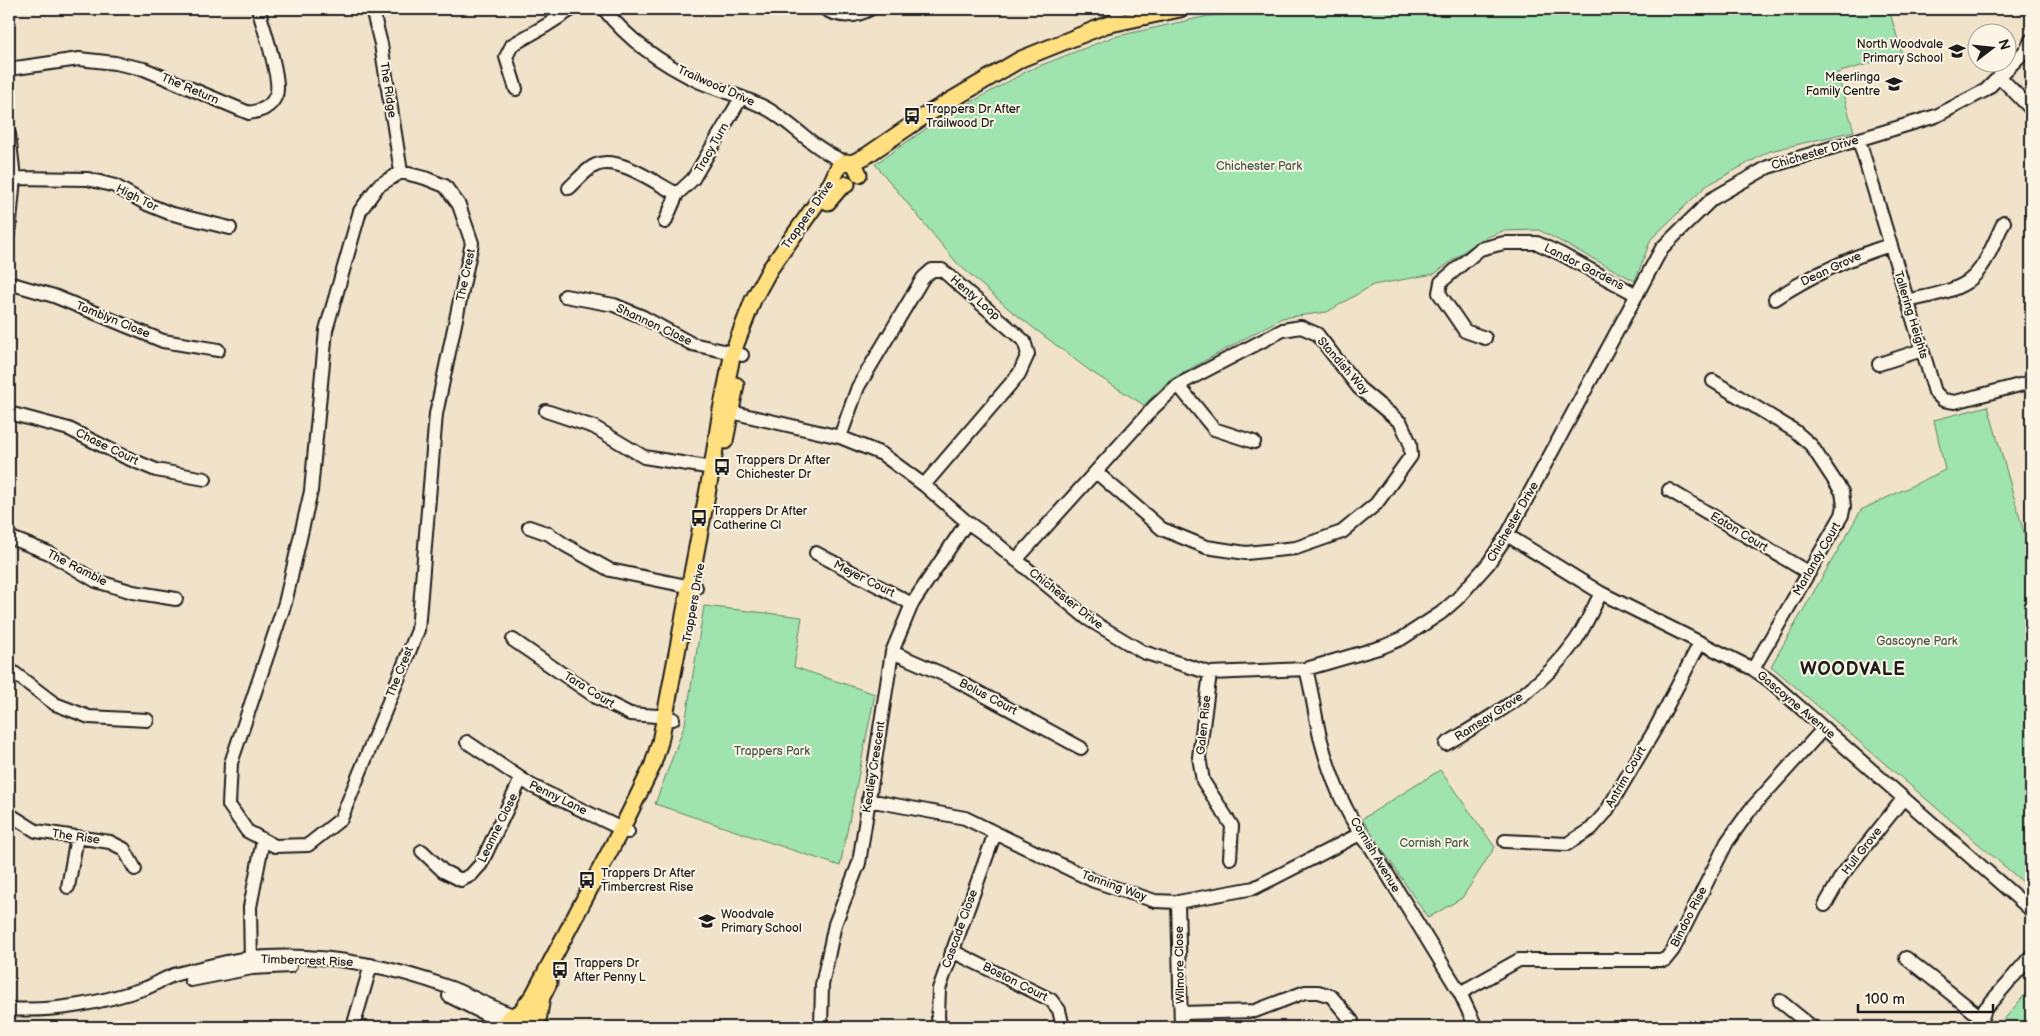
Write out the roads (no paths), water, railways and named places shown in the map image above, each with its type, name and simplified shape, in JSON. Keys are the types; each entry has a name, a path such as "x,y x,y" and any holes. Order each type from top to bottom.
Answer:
{"main road":[{"name":"Trappers Drive","path":"503,1027 507,1019 516,1014 534,994 659,769 738,353 776,273 804,231 839,189 844,169 926,115 1021,59 1106,25 1118,16 1180,9"},
{"name":"Trappers Drive","path":"537,1027 542,997 625,830"},
{"path":"516,1014 531,1017 537,1027"}],"street":[{"name":"The Return","path":"9,69 79,59 115,64 144,69 249,113 265,110 276,95 277,81 258,9"},
{"name":"The Ridge","path":"372,9 381,44 400,172"},
{"path":"516,89 506,56 512,45 572,9"},
{"name":"Trailwood Drive","path":"604,9 614,22 635,41 661,60 700,82 770,110 844,169"},
{"path":"825,9 834,14 859,15 870,9"},
{"name":"Chichester Drive","path":"726,411 840,437 882,454 924,485 1088,619 1143,652 1210,673 1306,669 1382,647 1418,629 1441,613 1471,585 1488,564 1507,535 1662,248 1712,199 1768,167 1936,116 1986,90 2027,49 2031,40"},
{"path":"1999,76 2031,110"},
{"name":"Tracy Turn","path":"666,222 677,194 693,180 741,98"},
{"path":"9,134 14,178 9,232"},
{"name":"Tallering Heights","path":"1858,140 1935,392 1943,400 1955,402 2031,382"},
{"path":"569,188 594,165 604,163 622,164 677,194"},
{"name":"The Crest","path":"400,172 425,178 445,186 459,205 472,243 436,414 418,630 341,819 308,845 274,846 247,831 228,806 231,763 284,603 309,500 326,330 360,211 378,186 400,172"},
{"name":"High Tor","path":"14,178 88,179 116,186 147,204 169,213 230,228"},
{"path":"1907,301 1955,288 1968,281 1985,262 2004,222"},
{"name":"Landor Gardens","path":"1485,338 1465,331 1439,293 1441,282 1480,249 1504,243 1537,244 1562,254 1638,295"},
{"name":"Dean Grove","path":"1775,299 1794,286 1841,262 1890,245"},
{"name":"Henty Loop","path":"840,437 858,387 923,278 932,270 942,270 1024,341 1028,354 1019,374 924,485"},
{"name":"Tamblyn Close","path":"9,283 54,296 163,341 218,350"},
{"name":"Shannon Close","path":"565,296 614,306 643,317 692,344 738,353"},
{"name":"Standish Way","path":"1016,560 1154,408 1178,385 1283,330 1301,327 1316,334 1359,388 1401,423 1410,443 1411,456 1376,504 1342,532 1296,548 1246,553 1206,547 1162,529 1096,472"},
{"path":"1879,364 1922,350"},
{"name":"Marlandy Court","path":"1713,381 1805,439 1824,462 1842,492 1844,506 1842,515 1753,669"},
{"path":"1178,385 1214,429 1254,442"},
{"path":"546,411 594,427 644,457 716,469"},
{"name":"Chase Court","path":"9,413 69,429 156,470 205,479"},
{"name":"Eaton Court","path":"1669,490 1809,573"},
{"name":"Keatley Crescent","path":"822,1027 822,985 835,924 859,863 892,652 912,604 967,522"},
{"path":"529,527 549,534 610,570 693,587"},
{"name":"Gascoyne Avenue","path":"1507,535 1602,593 1753,669 1790,697 1903,799 2030,908"},
{"name":"The Ramble","path":"9,537 48,554 96,581 133,592 176,598"},
{"name":"Meyer Court","path":"816,554 912,604"},
{"name":"Ramsay Grove","path":"1446,744 1524,695 1555,666 1576,639 1602,593"},
{"name":"Tara Court","path":"513,640 596,697 630,714 669,718"},
{"name":"Antrim Court","path":"1505,841 1568,844 1591,829 1606,812 1649,739 1700,643"},
{"name":"Bolus Court","path":"892,652 954,679 1081,748"},
{"path":"9,669 55,704 89,718 147,720"},
{"name":"Cornish Avenue","path":"1306,669 1321,738 1339,791 1360,834 1372,850 1460,994 1476,1027"},
{"name":"Galen Rise","path":"1210,673 1199,756 1203,781 1232,826 1230,858"},
{"name":"Bindoo Rise","path":"1460,994 1519,960 1665,960 1673,950 1727,842 1750,810 1824,728"},
{"name":"Penny Lane","path":"467,742 532,786 625,830"},
{"name":"Leanne Close","path":"422,851 443,871 461,880 471,875 481,864 522,779"},
{"name":"Hull Grove","path":"1825,905 1842,875 1903,799"},
{"name":"Tanning Way","path":"868,800 965,818 1094,881 1155,901 1178,902 1254,888 1360,834"},
{"name":"The Rise","path":"9,814 36,831 110,842 124,849 135,869"},
{"name":"Cascade Close","path":"939,1027 939,989 995,833"},
{"path":"68,887 77,837"},
{"path":"251,963 250,907 263,840"},
{"name":"Wilmore Close","path":"1178,902 1181,1027"},
{"name":"Boston Court","path":"952,951 1051,1000 1058,1010 1063,1027"},
{"path":"1978,1023 1985,1009 2031,956"},
{"path":"1906,958 1978,1023"},
{"name":"Timbercrest Rise","path":"9,1009 73,1008 146,987 176,975 251,963 332,959 370,968 411,974 516,1014"},
{"name":"Timbercrest Rise","path":"9,1018 36,1019 75,1016 149,995 178,983 251,963"},
{"path":"354,1027 370,968"},
{"name":"Timbercrest Rise","path":"370,968 450,996 497,1020 503,1027"},
{"path":"1978,1023 1990,1015 2031,969"},
{"path":"1181,1013 1255,1011 1305,992 1318,992 1331,996 1352,1021"},
{"path":"1780,1001 1812,1027"}],"place":[{"name":"North Woodvale Primary School","path":"1957,51"},
{"name":"Meerlinga Family Centre","path":"1894,84"},
{"name":"Trappers Dr After Trailwood Dr","path":"912,116"},
{"name":"Trappers Dr After Chichester Dr","path":"722,467"},
{"name":"Trappers Dr After Catherine Cl","path":"699,518"},
{"name":"Trappers Dr After Timbercrest Rise","path":"587,880"},
{"name":"Woodvale Primary School","path":"707,921"},
{"name":"Trappers Dr After Penny L","path":"560,970"}],"district":[{"name":"WOODVALE","path":"1853,669"}],"park label":[{"name":"Chichester Park","path":"1259,166"},
{"name":"Gascoyne Park","path":"1917,641"},
{"name":"Trappers Park","path":"772,751"},
{"name":"Cornish Park","path":"1434,843"}]}
